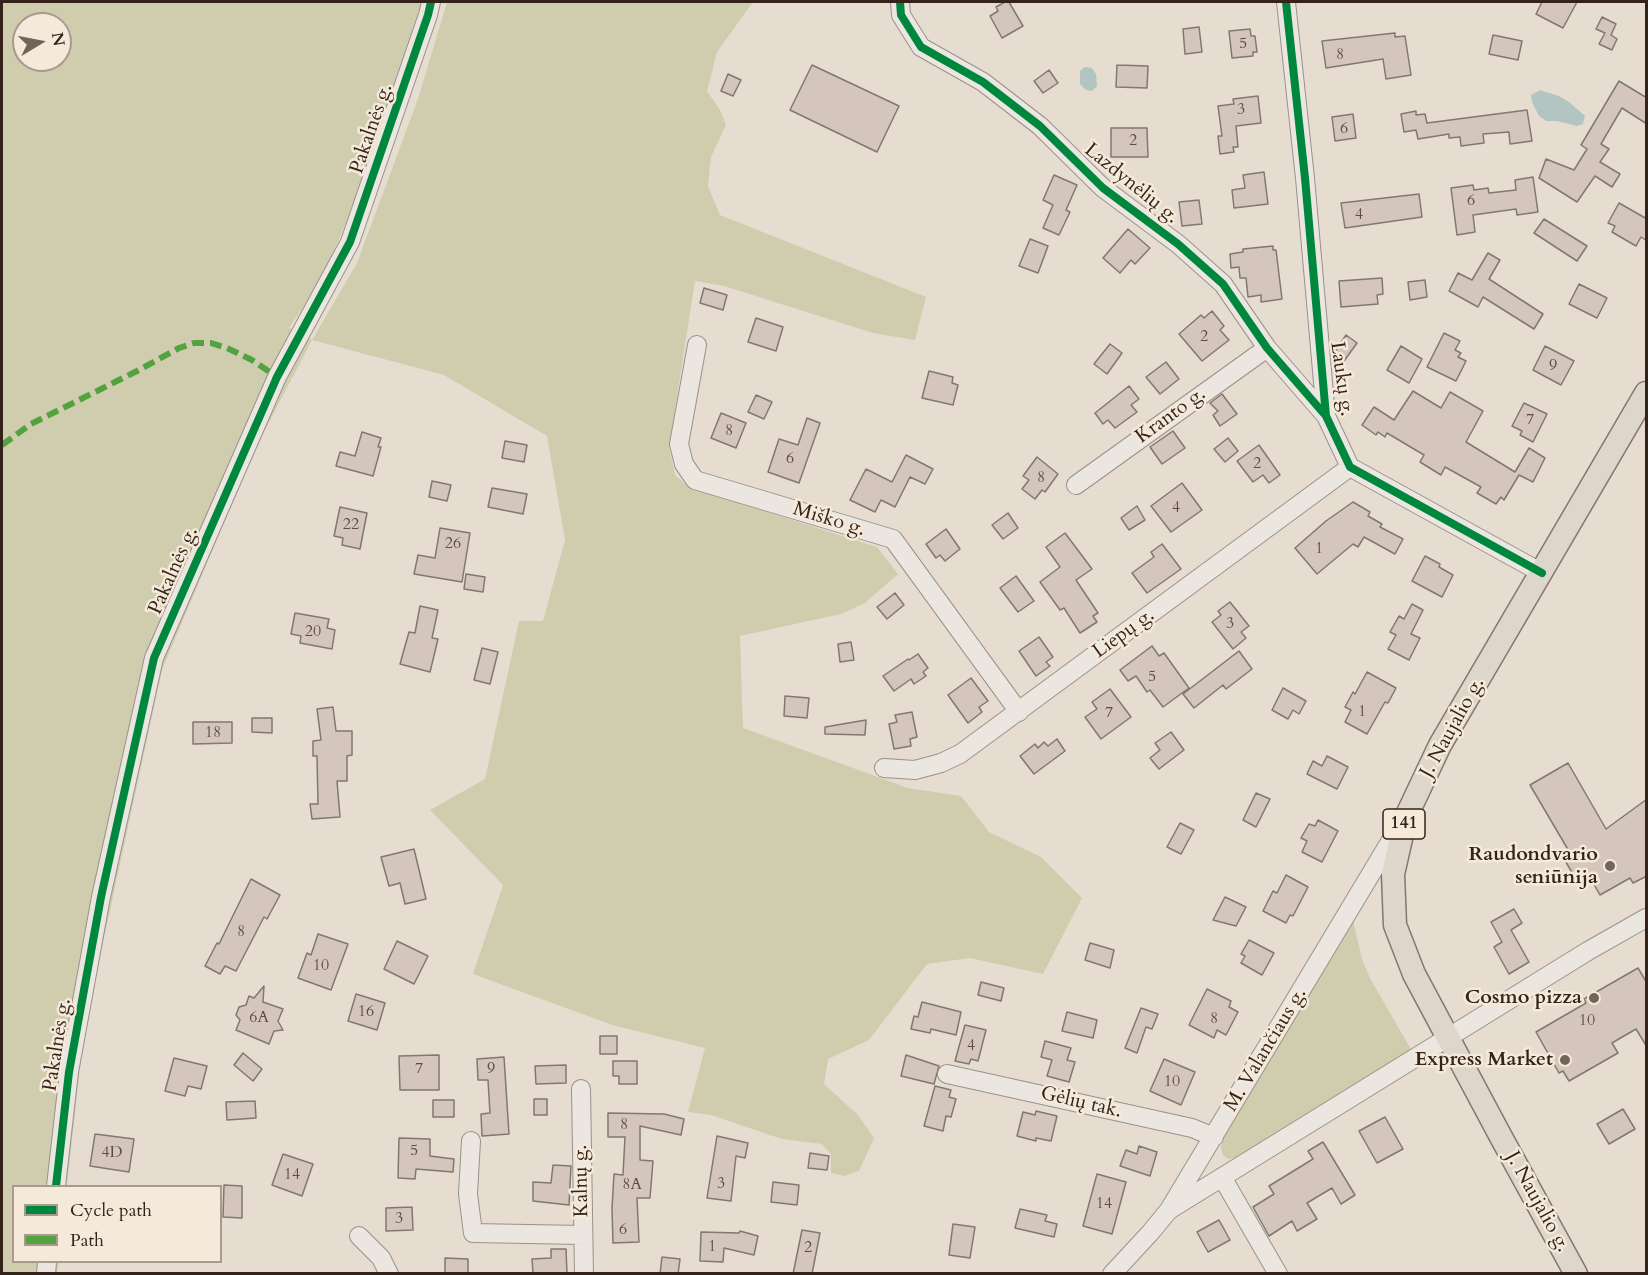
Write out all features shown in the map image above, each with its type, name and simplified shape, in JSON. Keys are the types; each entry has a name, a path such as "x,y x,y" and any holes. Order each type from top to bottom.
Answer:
{"main road":[{"name":"J. Naujalio g.","path":"1576,1274 1414,974 1395,925 1393,874 1406,817 1440,745 1647,393"}],"street":[{"name":"Pakalnės g.","path":"56,1185 70,1062 101,897 154,658 277,377 350,242 431,2"},
{"name":"Lazdynėlių g.","path":"900,2 901,15 921,47 983,82 1040,126 1103,188 1178,244 1223,284 1267,348 1326,416"},
{"name":"Laukų g.","path":"1286,2 1305,178 1326,416 1350,466"},
{"name":"Miško g.","path":"698,345 679,444 684,464 695,480 893,539 1019,712"},
{"name":"Kranto g.","path":"1076,484 1267,348"},
{"name":"Liepų g.","path":"884,768 915,770 941,763 960,754 1350,466"},
{"path":"1350,466 1542,573"},
{"name":"M. Valančiaus g.","path":"1112,1274 1169,1210 1406,817"},
{"path":"1169,1210 1588,951 1647,918"},
{"name":"Gėlių tak.","path":"947,1074 1192,1128 1214,1137"},
{"name":"Kalnų g.","path":"581,1089 584,1274"},
{"path":"471,1141 468,1194 473,1233 583,1235"},
{"path":"1222,1177 1278,1274"},
{"path":"359,1236 381,1258 390,1274"}],"shaded area":[{"path":"2,2 423,2 358,196 319,284 289,328 312,340 255,449 162,670 84,1031 67,1185 12,1185 12,1263 59,1263 57,1273 2,1274"},
{"path":"447,2 753,2 717,52 707,91 720,110 726,125 711,157 708,186 720,215 926,297 915,340 873,333 724,286 695,281 669,447 675,475 689,487 877,547 898,574 865,603 841,614 740,636 743,728 908,788 961,796 989,832 1041,857 1082,898 1043,974 970,958 927,964 869,1040 828,1059 824,1084 858,1115 874,1138 859,1171 844,1176 831,1173 831,1154 822,1144 782,1139 711,1115 688,1112 705,1048 612,1025 473,974 503,885 430,810 485,779 519,621 543,621 565,540 547,436 444,375 312,340 357,263 418,99"},
{"path":"1085,67 1092,68 1096,74 1097,86 1092,91 1086,90 1080,84 1080,71"},
{"path":"1540,90 1569,102 1585,116 1583,124 1577,126 1546,121 1539,116 1531,95"},
{"path":"1353,921 1362,959 1370,978 1412,1051 1236,1158 1228,1159 1223,1155 1221,1147 1225,1131"}],"building":[{"path":"1009,2 1023,26 1002,38 990,16 998,11 996,7"},
{"path":"1542,2 1577,2 1563,28 1536,14"},
{"path":"1602,17 1616,24 1611,35 1617,39 1612,50 1599,44 1605,33 1596,29"},
{"path":"1199,27 1202,52 1185,54 1183,29"},
{"path":"1250,29 1251,36 1255,36 1257,52 1253,52 1253,56 1232,58 1229,31"},
{"path":"1395,33 1395,37 1405,36 1411,75 1386,79 1383,59 1326,68 1322,41"},
{"path":"1493,35 1522,41 1518,60 1489,54"},
{"path":"812,65 899,106 877,152 790,110"},
{"path":"1117,65 1148,66 1147,88 1116,87"},
{"path":"1049,70 1058,83 1043,93 1034,81"},
{"path":"728,74 741,80 733,96 721,91"},
{"path":"1619,81 1647,98 1647,124 1622,108 1601,144 1609,149 1600,162 1620,174 1612,187 1595,176 1577,202 1539,178 1546,159 1574,170 1587,149 1581,145"},
{"path":"1258,96 1261,123 1236,126 1238,147 1233,147 1234,152 1220,154 1218,136 1222,136 1218,106 1234,104 1233,99"},
{"path":"1527,110 1532,141 1510,144 1509,132 1483,134 1484,143 1461,146 1460,137 1449,138 1449,134 1418,139 1416,130 1404,132 1401,114 1416,111 1416,115 1425,114 1427,123"},
{"path":"1353,114 1356,138 1335,141 1332,117"},
{"path":"1111,128 1147,128 1148,157 1111,157"},
{"path":"1264,172 1268,204 1234,208 1232,190 1245,188 1243,175"},
{"path":"1054,175 1077,185 1066,210 1070,212 1059,235 1043,228 1053,205 1043,200"},
{"path":"1533,177 1538,212 1517,215 1516,209 1473,215 1475,232 1457,235 1451,188 1473,185 1474,190 1488,188 1489,193 1516,190 1515,180"},
{"path":"1419,194 1422,217 1345,228 1341,203"},
{"path":"1199,200 1202,224 1182,226 1179,202"},
{"path":"1619,203 1647,219 1647,241 1641,237 1636,246 1612,232 1615,226 1608,223"},
{"path":"1544,219 1587,246 1577,261 1534,233"},
{"path":"1128,229 1150,248 1135,264 1131,260 1120,273 1103,258"},
{"path":"1030,239 1048,246 1038,273 1019,266"},
{"path":"1273,246 1273,250 1276,250 1282,299 1261,302 1261,295 1248,297 1246,278 1240,278 1239,267 1231,268 1230,254 1243,252 1243,249"},
{"path":"1488,253 1500,260 1489,279 1543,314 1534,329 1483,297 1478,307 1449,291 1458,273 1472,280"},
{"path":"1382,278 1383,294 1377,295 1378,304 1341,307 1339,281"},
{"path":"1425,280 1427,297 1410,300 1408,282"},
{"path":"1579,284 1607,298 1597,318 1569,304"},
{"path":"704,288 727,295 723,310 700,303"},
{"path":"1212,311 1224,326 1220,330 1229,340 1202,361 1179,334 1201,315 1204,318"},
{"path":"756,318 783,327 776,351 748,342"},
{"path":"1444,333 1460,341 1455,350 1461,353 1458,357 1466,361 1456,381 1427,367"},
{"path":"1346,335 1357,343 1334,375 1332,356"},
{"path":"1110,344 1122,353 1107,374 1094,364"},
{"path":"1401,346 1422,359 1409,383 1387,370"},
{"path":"1545,346 1574,361 1561,385 1533,370"},
{"path":"1166,362 1179,379 1160,394 1146,377"},
{"path":"929,371 953,377 952,383 958,385 953,405 922,398"},
{"path":"1129,386 1139,399 1131,405 1137,412 1115,428 1108,420 1103,424 1095,413"},
{"path":"1413,391 1441,408 1450,392 1483,411 1466,442 1515,472 1529,448 1545,458 1533,482 1519,475 1504,500 1501,497 1496,504 1477,493 1481,487 1445,467 1441,475 1420,462 1424,455 1387,433 1385,437 1378,432 1376,435 1362,425 1374,407 1394,420"},
{"path":"1222,394 1237,414 1220,426 1213,415 1218,411 1210,403"},
{"path":"756,395 772,402 764,419 748,412"},
{"path":"1524,403 1547,414 1533,442 1520,435 1522,431 1512,426"},
{"path":"721,413 746,423 736,448 711,438"},
{"path":"807,418 820,423 799,483 768,472 779,439 798,445"},
{"path":"1173,431 1185,448 1162,464 1150,447"},
{"path":"362,432 381,438 378,447 381,447 373,476 336,466 340,452 355,456"},
{"path":"1228,438 1238,451 1225,462 1214,449"},
{"path":"505,441 527,445 524,462 502,458"},
{"path":"1259,445 1280,475 1269,483 1263,475 1253,482 1237,461"},
{"path":"906,455 933,469 925,484 910,477 895,507 881,500 875,512 850,500 866,469 892,482"},
{"path":"1037,457 1058,474 1045,492 1042,490 1035,499 1022,489 1029,480 1023,476"},
{"path":"432,481 451,485 447,501 429,497"},
{"path":"1182,483 1202,510 1171,532 1151,506"},
{"path":"492,488 527,494 523,514 488,507"},
{"path":"1353,502 1370,512 1368,516 1382,524 1380,527 1403,539 1395,554 1364,537 1358,547 1353,544 1317,574 1295,548 1326,521"},
{"path":"1137,506 1145,520 1129,530 1121,518"},
{"path":"340,507 367,513 360,549 342,545 343,538 334,536"},
{"path":"1008,513 1018,528 1003,539 992,525"},
{"path":"440,528 470,533 462,582 414,574 418,555 435,558"},
{"path":"946,529 960,549 945,561 940,555 936,558 926,544"},
{"path":"1065,533 1092,569 1076,580 1098,613 1093,616 1097,622 1080,633 1064,608 1060,610 1040,582 1060,567 1046,547"},
{"path":"1162,544 1181,569 1147,593 1132,573 1154,557 1151,552"},
{"path":"1425,556 1440,564 1439,567 1453,575 1442,597 1412,581"},
{"path":"466,574 485,577 483,592 464,589"},
{"path":"1016,576 1034,601 1018,612 1000,588"},
{"path":"895,593 904,605 887,619 877,607"},
{"path":"1230,602 1249,626 1241,632 1246,638 1233,649 1212,622 1221,615 1218,611"},
{"path":"1412,604 1423,610 1411,634 1420,638 1409,660 1388,649 1396,635 1390,632 1399,616 1404,619"},
{"path":"420,606 438,610 432,638 438,639 430,672 400,664 409,632 415,633"},
{"path":"295,613 329,619 327,628 335,630 332,649 300,643 301,636 291,634"},
{"path":"1039,637 1053,657 1046,662 1050,666 1036,676 1019,651"},
{"path":"851,642 854,660 840,662 838,644"},
{"path":"1152,646 1159,656 1164,653 1189,688 1163,707 1150,690 1147,692 1136,676 1128,681 1120,670"},
{"path":"482,648 498,652 490,684 474,680"},
{"path":"1239,651 1252,669 1226,689 1223,685 1194,708 1183,694"},
{"path":"918,654 928,668 923,672 926,676 914,684 911,679 894,691 883,676"},
{"path":"1367,672 1396,688 1388,703 1385,702 1367,734 1345,722 1351,710 1345,707"},
{"path":"971,678 988,701 979,707 982,712 968,723 948,695"},
{"path":"1283,688 1306,701 1299,714 1293,710 1288,719 1272,710"},
{"path":"1110,689 1131,717 1101,739 1085,717 1097,709 1092,702"},
{"path":"785,696 809,698 807,718 784,716"},
{"path":"333,707 336,731 352,731 352,755 347,756 347,781 337,781 340,817 312,819 310,804 318,804 317,756 313,756 313,741 321,740 317,709"},
{"path":"912,712 917,737 910,739 911,746 894,749 889,724 897,722 895,715"},
{"path":"252,718 272,718 272,733 252,732"},
{"path":"866,720 865,735 825,734 825,727"},
{"path":"193,722 232,722 232,743 193,744"},
{"path":"1171,732 1184,750 1159,769 1150,758 1160,750 1155,743"},
{"path":"1057,739 1065,751 1034,774 1020,756 1035,744 1038,748 1044,742 1048,746"},
{"path":"1327,756 1348,767 1337,789 1307,774 1313,761 1322,766"},
{"path":"1568,763 1606,829 1647,799 1647,876 1633,883 1630,878 1600,895 1592,881 1581,888 1563,857 1570,853 1530,785"},
{"path":"1256,793 1270,799 1256,827 1243,820"},
{"path":"1318,820 1338,831 1322,862 1302,852 1307,841 1301,838 1309,824 1315,826"},
{"path":"1180,823 1194,830 1181,854 1167,847"},
{"path":"414,849 426,899 405,904 400,883 389,886 381,857"},
{"path":"1286,875 1308,887 1293,916 1290,915 1286,923 1263,911 1273,891 1277,893"},
{"path":"251,879 280,895 267,919 264,917 236,971 225,966 220,974 205,966 217,943 219,944"},
{"path":"1225,897 1246,907 1236,926 1213,920"},
{"path":"1514,909 1522,923 1511,930 1529,962 1509,974 1494,947 1502,942 1491,922"},
{"path":"318,934 348,944 331,990 298,978 307,953 311,955"},
{"path":"1249,940 1274,953 1262,975 1241,963 1245,956 1241,954"},
{"path":"397,941 428,956 414,984 384,969"},
{"path":"1090,943 1114,950 1110,968 1085,960"},
{"path":"1638,968 1647,983 1647,1047 1636,1029 1612,1043 1618,1053 1569,1081 1563,1071 1559,1073 1536,1032 1586,1003 1584,999"},
{"path":"981,982 1004,988 1001,1001 978,995"},
{"path":"264,986 263,1002 283,1009 278,1021 283,1030 274,1031 269,1044 236,1030 240,1020 236,1015 239,1007 246,1005 249,996 254,998"},
{"path":"1207,989 1231,1001 1229,1007 1238,1012 1226,1035 1217,1030 1214,1038 1189,1025"},
{"path":"356,994 385,1003 377,1030 348,1021"},
{"path":"922,1002 961,1012 956,1035 931,1029 930,1033 911,1029 914,1016 918,1017"},
{"path":"1141,1008 1158,1014 1152,1029 1146,1027 1137,1053 1125,1048"},
{"path":"1067,1012 1097,1020 1093,1038 1062,1031"},
{"path":"965,1025 986,1030 978,1061 971,1059 969,1064 955,1061"},
{"path":"600,1036 617,1036 617,1054 600,1054"},
{"path":"1045,1041 1071,1048 1067,1060 1075,1062 1069,1082 1047,1076 1052,1060 1041,1057"},
{"path":"243,1053 262,1069 253,1081 234,1065"},
{"path":"439,1055 439,1090 400,1090 399,1056"},
{"path":"906,1055 939,1066 934,1084 901,1076"},
{"path":"504,1057 509,1134 482,1136 481,1114 490,1113 488,1080 478,1080 477,1059"},
{"path":"174,1058 207,1066 201,1089 188,1086 185,1096 165,1091"},
{"path":"1164,1059 1195,1072 1181,1105 1150,1091"},
{"path":"613,1061 637,1061 637,1084 619,1084 619,1076 613,1076"},
{"path":"566,1065 566,1083 536,1084 535,1066"},
{"path":"935,1086 951,1090 949,1097 956,1099 951,1117 946,1116 943,1131 924,1126"},
{"path":"534,1099 547,1099 547,1115 534,1115"},
{"path":"433,1100 454,1100 454,1117 433,1117"},
{"path":"255,1101 256,1118 227,1120 226,1102"},
{"path":"1623,1109 1635,1129 1609,1144 1597,1124"},
{"path":"1036,1111 1057,1116 1051,1141 1036,1138 1036,1141 1017,1136 1023,1112 1035,1115"},
{"path":"608,1113 664,1114 684,1119 681,1135 640,1126 640,1160 653,1161 650,1198 637,1198 639,1242 613,1243 614,1174 623,1175 625,1137 608,1137"},
{"path":"1385,1117 1403,1149 1377,1163 1359,1131"},
{"path":"95,1134 134,1139 129,1172 90,1166"},
{"path":"717,1136 748,1143 745,1158 736,1156 731,1201 707,1198"},
{"path":"399,1138 430,1139 430,1156 454,1159 453,1172 416,1169 415,1179 398,1178"},
{"path":"1323,1142 1355,1195 1341,1204 1332,1188 1307,1203 1317,1219 1297,1231 1292,1221 1269,1236 1253,1207 1274,1194 1269,1186 1313,1159 1308,1151"},
{"path":"1139,1146 1157,1152 1150,1176 1120,1166 1126,1150 1137,1154"},
{"path":"810,1153 829,1156 827,1170 808,1168"},
{"path":"283,1154 313,1164 302,1196 272,1185"},
{"path":"553,1165 571,1166 569,1205 533,1201 533,1182 551,1183"},
{"path":"1097,1174 1126,1182 1112,1234 1083,1226"},
{"path":"773,1182 799,1185 797,1205 771,1202"},
{"path":"224,1185 242,1186 242,1218 223,1217"},
{"path":"412,1207 413,1230 386,1231 386,1208"},
{"path":"1020,1209 1047,1215 1045,1221 1057,1224 1054,1237 1015,1228"},
{"path":"1219,1220 1230,1240 1208,1252 1197,1232"},
{"path":"953,1224 975,1227 970,1258 949,1255"},
{"path":"802,1230 820,1233 812,1274 793,1274"},
{"path":"740,1231 758,1236 754,1255 724,1248 723,1262 700,1261 701,1232 739,1233"},
{"path":"551,1249 566,1249 567,1274 533,1274 532,1259 551,1258"},
{"path":"662,1257 680,1259 678,1274 660,1274"},
{"path":"445,1258 468,1259 468,1274 445,1274"}],"marked path":[{"path":"2,445 31,424 179,348 194,343 211,343 227,348 252,360 277,377"}],"cycle path":[{"path":"56,1185 69,1072 101,897 154,658 277,377 350,242 431,2"},
{"path":"900,2 901,15 921,47 983,82 1040,126 1103,188 1178,244 1223,284 1267,348 1326,416"},
{"path":"1286,2 1305,178 1326,416 1350,467 1542,573"}],"place":[{"name":"Raudondvario seniūnija","path":"1610,866"},
{"name":"Cosmo pizza","path":"1594,998"},
{"name":"Express Market","path":"1565,1060"}]}
